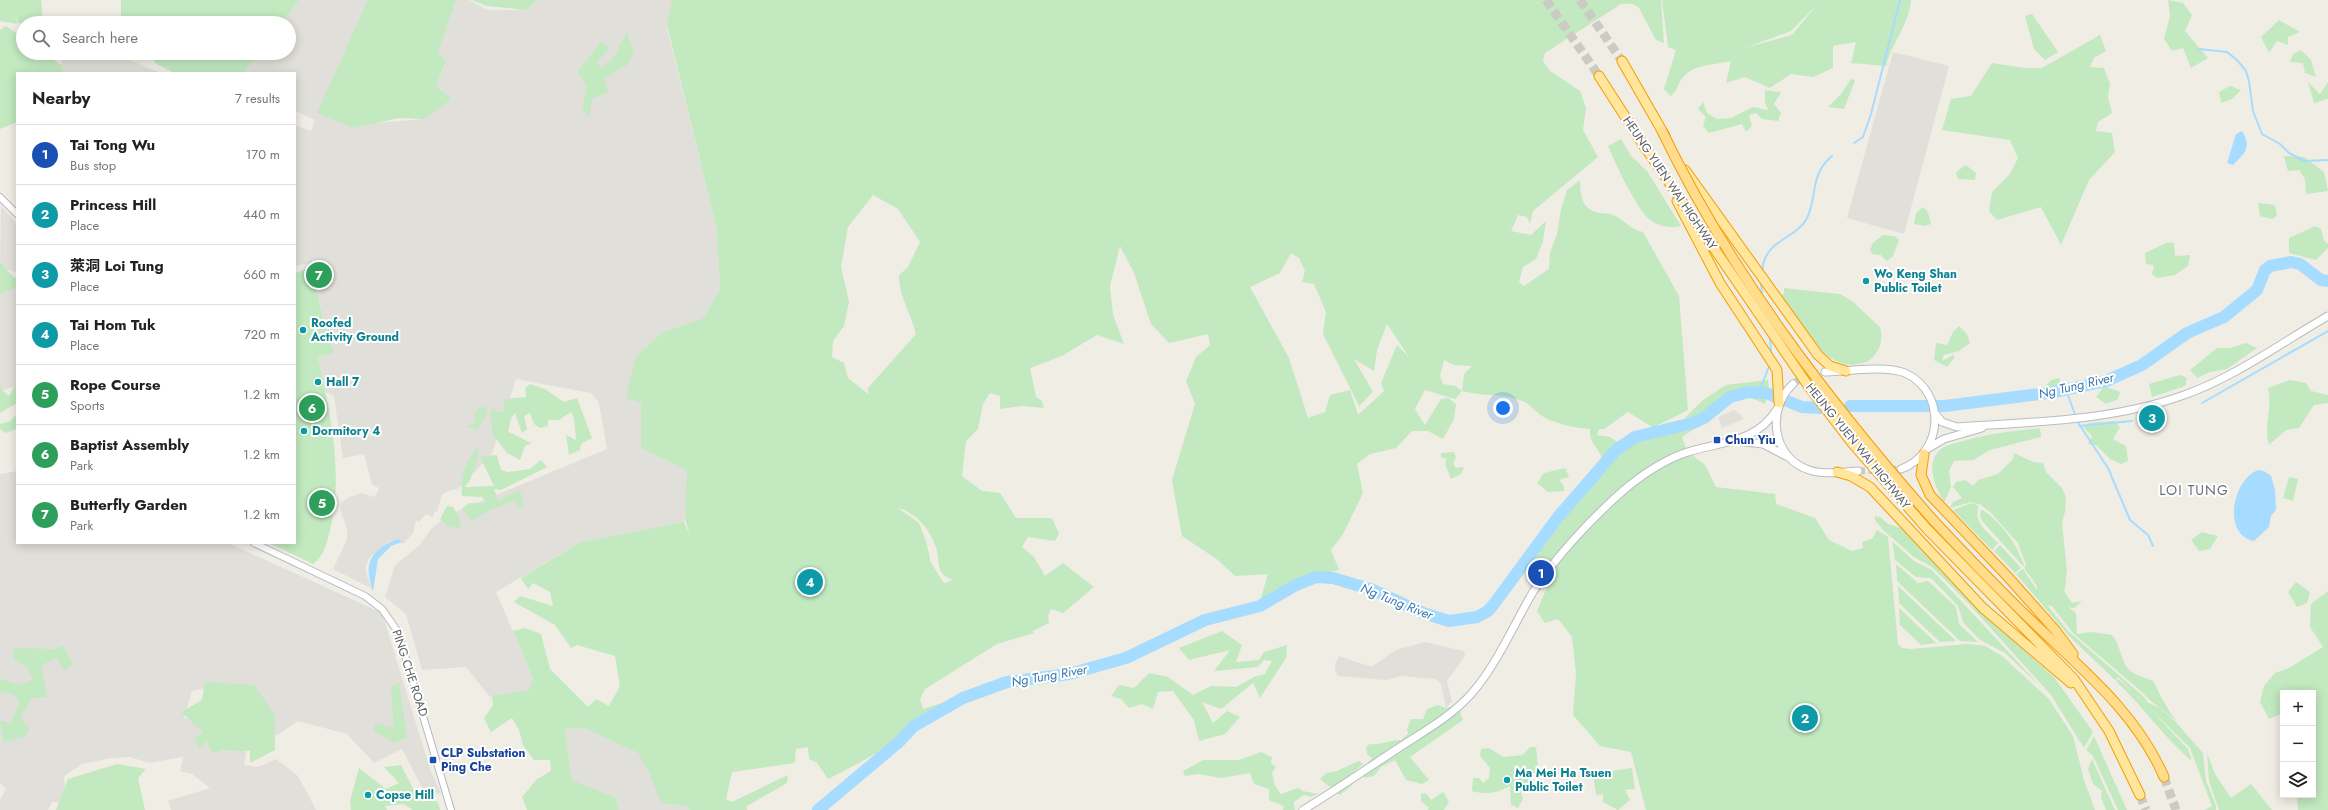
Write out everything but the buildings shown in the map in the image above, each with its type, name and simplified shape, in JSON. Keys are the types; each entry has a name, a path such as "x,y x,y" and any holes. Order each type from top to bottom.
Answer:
{"highway":[{"name":"HEUNG YUEN WAI HIGHWAY","path":"1622,61 1662,131 1683,175 1712,225 1788,340 1863,439 1934,521 2013,603 2086,671 2114,700 2138,729 2156,758 2164,777"},
{"name":"HEUNG YUEN WAI HIGHWAY","path":"1599,76 1642,143 1810,387 1852,443 1927,529 1994,600 2056,660 2090,700 2118,749 2140,795"},
{"path":"1662,131 1695,184 1746,252 1787,313 1822,359 1830,366 1846,371"},
{"path":"1642,143 1686,216 1720,284 1773,362 1783,389 1777,411"},
{"path":"1925,452 1921,475 1930,495 2056,631 2086,671"},
{"path":"1837,472 1851,476 1870,487 1983,608 2090,700"}],"main road":[{"path":"1934,412 1942,422 1957,427 2072,418 2140,409 2189,393 2226,375 2328,316"},
{"path":"1825,372 1896,370 1906,373 1918,381 1930,397 1934,412 1932,438 1925,452"},
{"path":"1783,389 1793,384"},
{"path":"1304,810 1420,734 1463,703 1487,672 1534,591 1549,570 1624,490 1647,473 1671,459 1696,450 1734,441 1758,431 1777,411"},
{"path":"1777,411 1779,441 1789,458"},
{"path":"1901,468 1910,464 1925,452 1950,436 2000,424"},
{"path":"1734,441 1763,444 1808,470 1837,472 1858,471"}],"street":[{"path":"0,197 16,213"},
{"name":"PING CHE ROAD","path":"256,544 365,596 378,605 389,617 402,644 450,810"}],"shaded area":[{"path":"299,0 368,0 353,128 374,123 424,119 452,99 436,86 446,63 438,53 456,0 469,0 487,10 527,10 538,0 672,0 667,28 717,230 720,290 703,318 663,332 636,356 641,403 642,448 692,472 684,522 581,542 496,592 533,678 529,690 490,697 466,667 422,670 406,614 385,597 395,565 420,545 431,529 448,515 607,449 599,403 591,393 516,379 492,454 458,489 448,491 442,495 437,512 435,511 433,517 426,514 419,522 416,520 413,533 403,544 398,539 388,543 369,558 365,568 371,588 333,569 347,540 347,529 340,509 341,503 347,498 361,493 375,497 379,488 372,485 364,454 343,458 334,396 326,392 318,357 334,353 326,337 320,303 315,288 328,284 329,264 312,267 311,263 296,266 296,125 311,131 315,120 296,111 296,72 245,72 254,60 296,60 296,16 287,16"},
{"path":"1893,52 1949,66 1904,234 1847,218"},
{"path":"62,60 130,60 159,72 63,72"},
{"path":"1,206 16,223 16,272 0,268"},
{"path":"16,287 16,386 0,391 0,289"},
{"path":"1734,410 1744,419 1722,428 1718,417"},
{"path":"16,471 16,544 230,544 382,613 431,772 441,793 426,795 402,749 374,763 347,734 298,721 276,736 257,691 218,685 192,691 184,718 209,725 246,752 244,765 258,767 276,759 298,776 316,810 171,810 168,801 210,788 192,774 180,771 183,757 149,763 130,757 111,758 82,764 64,776 65,792 60,802 52,802 48,810 0,810 0,800 6,789 0,783 0,474"},
{"path":"1425,642 1464,651 1465,656 1447,681 1452,701 1446,708 1441,684 1436,679 1401,676 1386,680 1338,676 1335,670 1335,664 1339,656 1371,667 1396,650"},
{"path":"584,728 638,753 657,786 661,803 686,806 690,810 619,810 615,797 572,780 565,729"}],"green space":[{"path":"0,0 41,0 42,16 16,15 16,24 0,21"},
{"path":"121,0 299,0 287,16 121,16"},
{"path":"368,0 456,0 438,53 446,62 436,86 452,99 424,119 399,118 353,128 317,113"},
{"path":"472,0 537,0 527,10 487,6"},
{"path":"672,0 1661,0 1664,43 1656,40 1637,6 1633,4 1621,4 1545,53 1543,61 1550,71 1580,91 1586,108 1583,130 1598,157 1533,211 1530,224 1527,217 1518,215 1511,231 1531,235 1546,221 1543,241 1536,259 1523,267 1519,282 1524,286 1549,269 1550,253 1557,234 1561,209 1567,190 1580,180 1583,201 1589,209 1600,213 1613,215 1634,229 1643,232 1679,296 1688,410 1654,427 1684,419 1703,400 1726,385 1768,380 1769,390 1765,404 1749,397 1725,402 1719,413 1682,437 1687,451 1705,465 1716,487 1775,494 1776,504 1815,518 1829,540 1852,551 1863,548 1862,542 1872,539 1877,530 1888,537 1898,644 1902,648 1911,649 1968,644 1985,646 2002,656 2049,699 2073,736 2084,780 2095,810 1646,810 1631,752 1600,746 1573,715 1576,674 1572,637 1558,619 1545,623 1537,611 1565,545 1547,566 1527,556 1600,474 1612,457 1603,463 1600,454 1591,439 1590,429 1572,427 1547,419 1527,403 1513,398 1462,391 1455,399 1425,390 1415,409 1425,425 1441,399 1448,398 1456,404 1454,419 1443,439 1428,431 1412,431 1396,448 1370,454 1357,464 1363,493 1343,534 1331,550 1339,570 1319,574 1282,595 1261,598 1268,574 1235,576 1218,560 1182,536 1172,480 1195,404 1186,381 1196,357 1210,345 1208,334 1169,343 1151,324 1134,273 1120,246 1110,286 1113,315 1124,344 1097,335 1062,356 1030,368 1036,397 1042,401 1044,408 1022,406 1000,409 1000,396 990,393 983,404 978,429 966,441 962,476 982,491 1000,493 1016,518 1052,518 1059,534 1055,541 1028,537 1022,547 1034,557 1045,576 1063,563 1094,587 1063,613 1051,609 1048,616 1049,623 1033,631 1034,633 997,644 925,689 920,699 923,709 942,703 947,712 828,779 817,763 809,759 808,747 796,749 795,763 732,772 726,799 732,802 788,775 787,783 747,806 747,810 690,810 686,806 661,803 650,775 638,753 584,728 565,729 572,780 615,797 619,810 527,810 522,797 537,779 551,771 550,760 534,760 523,745 519,730 512,718 491,732 484,718 493,705 492,696 529,690 533,678 513,631 525,628 541,634 550,669 588,707 596,699 609,706 620,686 615,656 577,645 571,648 555,625 514,602 520,596 553,606 550,592 533,583 528,589 521,578 581,542 684,522 690,536 685,519 687,470 641,448 641,403 626,398 636,356 663,332 703,318 720,290 717,230 667,25","holes":["873,195 898,209 920,242 908,267 899,275 903,298 916,334 868,388 868,394 848,378 844,363 832,357 833,341 844,326 849,302 841,267 848,227","1291,253 1299,258 1305,271 1302,282 1314,284 1326,312 1323,334 1359,406 1373,392 1354,359 1374,371 1377,350 1387,324 1409,357 1397,345 1381,383 1384,391 1358,415 1350,390 1330,395 1325,412 1308,418 1289,358 1250,287 1280,273","1444,360 1454,365 1472,366 1464,374 1462,391 1455,386 1443,384 1440,376","1628,412 1652,427 1625,440 1621,444 1610,437 1597,435 1599,429 1604,429","898,508 905,510 917,518 926,528 936,547 941,571 953,580 944,583 931,563 926,541 919,523"]},
{"path":"1662,0 1911,0 1910,9 1904,25 1892,49 1886,66 1851,63 1856,42 1833,46 1833,68 1813,77 1791,74 1770,88 1745,77 1726,83 1731,61 1703,66 1691,71 1681,80 1671,96 1664,89 1676,50 1668,47","holes":["1816,6 1792,35 1745,48 1791,31"]},
{"path":"2168,0 2183,3 2192,15 2185,31 2208,58 2191,68 2183,48 2172,51 2164,39 2170,16"},
{"path":"2032,14 2058,52 2045,60 2034,49 2025,16"},
{"path":"2279,20 2300,32 2288,37 2288,45 2277,41 2269,53 2261,37"},
{"path":"6,26 16,33 16,60 53,60 62,65 63,72 16,72 16,122 0,129 0,30"},
{"path":"627,32 634,52 628,64 605,78 608,92 592,99 589,117 582,109 587,86 578,72 601,41 609,48 597,62 601,69 614,57"},
{"path":"2100,35 2106,51 2094,58 2090,67 2104,68 2110,84 2108,97 2112,113 2098,122 2096,131 2112,133 2115,152 2089,180 2061,245 2041,207 1997,220 1989,211 1992,192 2010,174 2018,158 2010,140 1942,130 1951,99 1971,96 1992,63 2025,68 2042,68"},
{"path":"2301,50 2311,60 2316,77 2305,73 2303,63 2290,62 2293,54"},
{"path":"154,60 254,60 245,72 172,72 155,63"},
{"path":"1851,79 1855,80 1844,109 1828,107 1841,94"},
{"path":"2308,82 2320,94 2328,82 2328,99 2314,103"},
{"path":"2230,86 2241,90 2232,99 2221,103 2219,92"},
{"path":"1765,90 1781,92 1774,104 1781,113 1778,121 1762,119 1756,113 1749,115 1752,126 1746,132 1742,124 1709,133 1703,126 1706,117 1698,109 1703,102 1707,113 1717,119 1731,118 1753,107 1768,110 1765,102"},
{"path":"1621,139 1631,156 1647,171 1681,226 1669,227 1660,225 1649,219 1638,205 1632,196 1608,146"},
{"path":"2284,156 2304,157 2324,172 2328,191 2306,194 2305,179 2299,170 2288,171"},
{"path":"1966,165 1976,173 1975,180 1958,179 1956,172"},
{"path":"2258,203 2275,205 2277,216 2272,219 2260,216"},
{"path":"1923,207 1928,212 1931,224 1925,226 1914,224 1916,213"},
{"path":"2315,226 2321,229 2324,241 2328,244 2328,248 2316,260 2289,253 2289,238"},
{"path":"1883,235 1895,236 1899,240 1893,256 1887,261 1881,255 1872,254 1870,250 1873,243"},
{"path":"2168,242 2174,243 2175,256 2190,255 2188,266 2175,275 2157,278 2152,274 2154,265 2146,264 2145,253"},
{"path":"0,262 13,277 16,278 16,287 0,294"},
{"path":"329,264 330,282 315,288 328,337 334,353 318,357 331,421 336,465 336,487 330,530 323,553 313,564 271,544 296,544 296,273 312,267"},
{"path":"1784,288 1840,294 1852,301 1880,327 1880,344 1875,355 1866,362 1846,364 1834,360 1823,352 1804,331 1781,297 1784,293"},
{"path":"1959,326 1967,334 1970,343 1959,351 1944,355 1942,361 1953,355 1955,357 1947,367 1934,360 1936,343 1947,345 1953,332"},
{"path":"2246,343 2257,348 2227,369 2210,372 2197,378 2190,370 2217,348 2230,348"},
{"path":"2180,375 2187,378 2185,386 2152,397 2149,384"},
{"path":"2060,378 2059,395 2054,399 2044,387 2051,380"},
{"path":"2290,380 2306,383 2311,391 2328,395 2328,403 2314,405 2299,428 2286,430 2269,445 2267,438 2269,403 2268,388"},
{"path":"530,384 545,389 564,402 577,398 592,438 581,444 580,450 569,455 566,435 576,440 574,418 571,412 559,420 548,420 548,426 540,428 534,424 530,413 524,416 527,429 522,433 515,413 511,418 508,432 532,443 525,446 520,460 507,453 493,435 490,413 492,408 497,412 503,412 505,399 526,397 525,388"},
{"path":"16,385 16,404 0,413 0,388 9,396"},
{"path":"2104,386 2120,392 2118,399 2106,404 2096,397"},
{"path":"487,407 488,412 477,430 467,427 475,423 474,414 479,408"},
{"path":"16,415 16,429 5,433 0,429 0,424 10,421"},
{"path":"2114,421 2120,427 2113,439 2126,446 2128,461 2121,464 2110,459 2096,445 2088,444 2092,436 2084,428 2089,423"},
{"path":"2040,428 2041,437 1990,450 1973,460 1954,461 1949,471 1951,487 1944,502 1937,489 1932,466 1938,452 1944,447 2003,432"},
{"path":"478,449 479,454 470,480 465,487 494,486 480,457 497,455 501,470 508,472 530,469 541,460 547,467 501,490 494,489 499,501 510,494 520,491 524,505 517,508 516,500 490,510 471,521 462,508 470,503 486,503 482,497 462,496 462,477 471,456 475,450"},
{"path":"1454,452 1456,458 1453,463 1456,468 1464,467 1461,474 1451,479 1445,464 1447,459 1441,457 1441,453"},
{"path":"2014,453 2033,462 2043,463 2046,472 2062,488 2066,497 2065,512 2062,523 2067,571 2064,591 2072,603 2082,601 2074,608 2068,607 2076,613 2077,634 2092,632 2112,635 2128,669 2137,675 2153,681 2166,706 2176,720 2150,700 2073,633 2052,606 2047,605 2068,631 2144,697 2147,702 2159,708 2174,720 2203,753 2206,781 2216,805 2216,810 2204,810 2212,806 2190,748 2118,677 2115,680 2070,637 2016,574 2023,569 2037,590 2037,586 2024,568 2026,565 2018,543 1991,513 1981,505 1971,502 1950,508 1953,502 1962,498 1953,487 1956,482 1965,480 1973,486 1978,480 1998,474 2013,459"},
{"path":"1565,468 1569,477 1559,480 1564,486 1564,491 1548,492 1537,483 1544,473"},
{"path":"2289,477 2298,479 2293,501 2283,498"},
{"path":"1972,503 1979,506 1977,512 1979,522 1998,543 1992,550 1953,510"},
{"path":"447,506 453,507 459,517 461,528 449,527 440,519"},
{"path":"1981,509 1989,514 2002,527 2017,549 2024,565 2023,566 1983,522 1980,517"},
{"path":"1875,516 1880,517 1888,524 1901,528 1985,615 2054,677 2093,732 2084,748 2051,695 1968,603 1932,567 1914,557 1884,531 1875,520"},
{"path":"2202,532 2218,536 2210,549 2199,551 2191,540"},
{"path":"1892,541 1914,561 1932,570 2043,689 2005,653 1980,640 1963,622 1958,606 1931,578 1916,577 1895,560"},
{"path":"2000,545 2021,568 2015,573 1994,551"},
{"path":"1896,564 1918,583 1928,581 1956,607 1959,624 1978,642 1960,641 1897,581"},
{"path":"2296,582 2310,592 2307,603 2297,607 2288,592"},
{"path":"1898,586 1956,641 1940,642 1899,603"},
{"path":"2328,591 2328,810 2298,810 2297,798 2316,798 2316,690 2280,690 2280,714 2269,719 2260,702 2264,686 2275,673 2289,668 2323,647 2310,627 2311,604"},
{"path":"1899,608 1936,643 1921,645 1900,625"},
{"path":"1222,631 1242,645 1236,662 1259,660 1264,652 1287,645 1286,658 1260,698 1253,683 1221,709 1202,702 1213,723 1227,711 1240,717 1225,734 1199,741 1194,720 1173,691 1158,692 1153,709 1142,704 1129,708 1121,699 1111,696 1119,685 1134,688 1149,673 1168,677 1193,695 1211,686 1236,687 1254,677 1265,674 1272,661 1264,660 1258,667 1214,671 1230,650 1189,660 1179,648"},
{"path":"63,646 73,663 64,671 57,658 41,665 47,697 32,698 20,717 29,728 26,736 4,742 0,721 11,723 20,702 13,694 0,692 0,679 19,685 33,680 27,666 14,661 13,648 55,649"},
{"path":"2118,679 2138,696 2188,749 2192,761 2172,742 2116,681"},
{"path":"205,682 254,685 275,715 275,750 250,763 250,751 223,750 213,753 207,741 199,748 194,739 203,732 181,712 202,700"},
{"path":"399,683 407,737 394,743 374,731 375,723 394,728 391,687"},
{"path":"1438,705 1446,708 1453,706 1459,708 1463,720 1410,757 1429,780 1422,784 1406,780 1395,760 1381,767 1374,776 1364,778 1366,766 1372,758 1367,754 1366,747 1370,744 1401,740 1408,734 1407,729 1411,719 1423,719 1427,709"},
{"path":"2094,736 2127,810 2118,810 2093,756 2086,750"},
{"path":"1530,747 1536,747 1538,768 1527,783 1519,786 1523,799 1518,808 1511,805 1510,786 1492,793 1472,791 1473,778 1479,778 1483,783 1489,778 1490,768 1480,756 1481,749 1489,748 1503,757 1523,755"},
{"path":"1261,752 1272,757 1271,763 1276,767 1272,773 1275,786 1281,794 1298,788 1303,791 1318,794 1311,797 1304,795 1294,802 1295,810 1283,810 1284,806 1269,800 1269,789 1254,784 1250,773 1221,778 1198,774 1185,776 1183,771 1203,760 1239,760"},
{"path":"2207,753 2215,774 2231,798 2251,784 2272,810 2219,810 2209,781"},
{"path":"2092,759 2115,810 2106,810 2101,797 2102,791 2093,784 2088,769"},
{"path":"1359,761 1363,764 1351,774 1353,784 1340,795 1320,779 1326,773 1330,773"},
{"path":"117,764 146,769 138,778 145,810 56,810 68,779"},
{"path":"401,765 416,794 438,802 440,810 413,810 404,804 385,806 387,810 351,810 350,801 359,768 386,789 399,783 384,767"},
{"path":"1632,768 1635,789 1625,790 1630,800 1618,810 1603,802 1603,794 1596,795 1593,774"},
{"path":"1443,792 1449,802 1444,810 1428,810 1429,808 1421,801 1421,794 1426,793 1431,800"}],"water":[{"path":"2242,131 2246,141 2246,150 2233,165 2227,163 2236,134"},
{"path":"2258,470 2264,471 2271,476 2275,490 2276,510 2271,516 2269,527 2254,541 2244,537 2237,529 2234,519 2234,507 2242,484 2249,476"},
{"path":"398,539 402,542 391,546 378,559 373,591 369,572 371,559 379,549"}],"waterway":[{"path":"1854,143 1863,137 1871,114 1900,0"},
{"path":"2199,49 2227,52 2237,60 2246,71 2249,81 2253,111 2262,134 2280,144 2289,153 2304,161 2328,160"},
{"path":"1762,271 1764,260 1769,252 1782,240 1796,231 1807,218 1817,178 1825,163 1832,156"},
{"name":"Ng Tung River","path":"1850,406 1945,406 2055,392 2106,381 2142,365 2187,333 2224,317 2257,290 2265,270 2270,266 2291,262 2300,264 2321,280 2328,281"},
{"path":"1761,281 1762,295"},
{"path":"2202,403 2328,331"},
{"path":"1770,336 1771,353"},
{"path":"1759,392 1770,364"},
{"path":"2066,390 2076,417"},
{"name":"Ng Tung River","path":"818,810 899,742 914,726 963,698 1007,682 1069,674 1126,658 1205,620 1260,606 1294,586 1316,577 1333,578 1373,590 1423,613 1449,621 1477,617 1488,611 1494,604 1558,517 1616,450 1635,437 1693,423 1704,418 1730,397 1749,392 1766,393 1802,407 1821,408"},
{"path":"2077,421 2108,468 2130,520 2148,535 2153,546"},
{"path":"2079,426 2132,421"}],"tunnel":[{"path":"1546,0 1599,76"},
{"path":"1580,0 1622,61"},
{"path":"1793,384 1806,375 1825,372"},
{"path":"1858,471 1901,469"},
{"path":"2164,777 2176,810"},
{"path":"2140,795 2146,810"}],"place":[{"name":"Butterfly Garden","path":"319,275"},
{"name":"Wo Keng Shan Public Toilet","path":"1866,281"},
{"name":"Roofed Activity Ground","path":"303,330"},
{"name":"Hall 7","path":"318,382"},
{"name":"Baptist Assembly","path":"312,408"},
{"name":"萊洞 Loi Tung","path":"2152,418"},
{"name":"Dormitory 4","path":"304,431"},
{"name":"Chun Yiu","path":"1717,440"},
{"name":"Rope Course","path":"322,503"},
{"name":"Tai Tong Wu","path":"1541,573"},
{"name":"Tai Hom Tuk","path":"810,582"},
{"name":"Princess Hill","path":"1805,718"},
{"name":"CLP Substation Ping Che","path":"433,760"},
{"name":"Ma Mei Ha Tsuen Public Toilet","path":"1507,780"},
{"name":"Copse Hill","path":"368,795"}],"district":[{"name":"LOI TUNG","path":"2194,490"}]}
